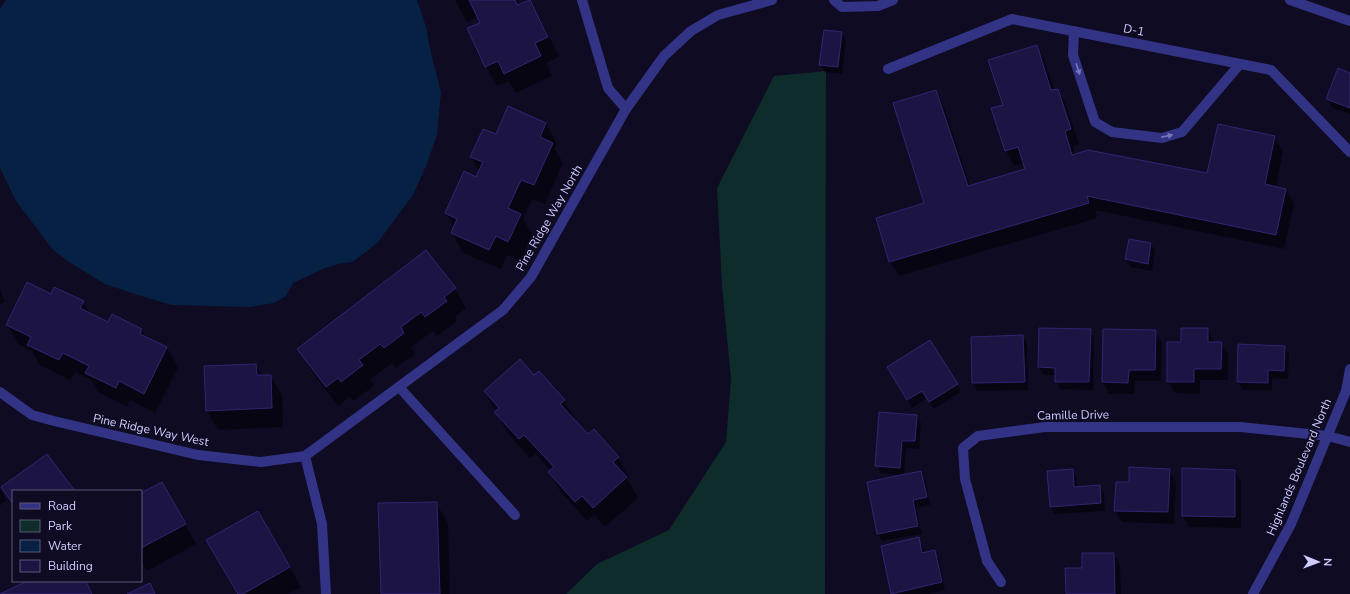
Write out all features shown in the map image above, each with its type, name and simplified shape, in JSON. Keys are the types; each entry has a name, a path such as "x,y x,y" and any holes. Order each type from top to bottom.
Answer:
{"street":[{"path":"582,0 608,88 626,109"},
{"name":"Pine Ridge Way North","path":"305,456 503,310 531,277 626,109 664,56 691,31 718,15 772,0"},
{"path":"834,0 842,6 878,6 893,0"},
{"path":"1290,0 1350,21"},
{"name":"D-1","path":"888,69 1012,19 1271,70 1350,152"},
{"path":"1074,31 1073,55 1095,122 1112,132 1162,138 1182,132 1240,64"},
{"name":"Highlands Boulevard North","path":"1253,594 1291,524 1346,391 1350,369"},
{"path":"399,387 515,515"},
{"name":"Pine Ridge Way West","path":"0,392 32,415 54,422 198,455 261,462 305,456"},
{"name":"Camille Drive","path":"1000,582 987,561 965,479 963,448 978,436 1045,427 1240,427 1328,436"},
{"path":"1328,436 1350,442"},
{"path":"305,456 322,524 326,594"}],"green space":[{"path":"826,71 825,594 566,594 597,564 669,530 726,442 731,379 722,286 717,188 774,76"}],"water":[{"path":"6,0 417,0 426,27 441,92 437,135 426,166 413,195 378,242 352,262 325,268 293,283 286,296 274,303 250,307 172,305 138,295 105,284 69,262 53,250 16,201 0,168 0,9"}],"building":[{"path":"469,0 515,0 517,5 530,0 548,37 535,43 541,56 504,74 498,61 485,67 467,28 480,23"},
{"path":"824,30 842,32 838,67 819,65"},
{"path":"1037,45 1051,90 1058,89 1071,129 1065,131 1072,155 1088,150 1207,173 1218,124 1275,136 1265,184 1286,189 1276,235 1087,196 1089,203 889,262 876,218 924,203 893,103 936,90 968,186 1025,169 1018,147 1005,151 991,108 1003,105 988,60"},
{"path":"1338,68 1350,73 1350,108 1326,99"},
{"path":"508,106 546,123 540,137 553,143 534,185 521,180 508,208 521,214 508,242 496,236 489,250 451,233 457,219 445,213 464,171 476,177 483,162 470,157 483,129 496,134"},
{"path":"1129,239 1151,243 1148,264 1125,259"},
{"path":"426,250 456,288 444,297 447,301 425,317 421,312 401,327 404,333 384,348 380,344 359,360 363,365 341,382 338,378 326,387 297,349"},
{"path":"27,282 51,294 54,287 84,301 80,308 108,322 112,314 142,329 140,334 167,347 144,394 119,381 116,388 85,373 89,366 63,353 59,360 27,345 31,337 6,325"},
{"path":"1039,328 1091,329 1089,382 1055,382 1055,368 1038,367"},
{"path":"1181,328 1208,328 1208,342 1222,342 1221,369 1194,369 1194,382 1167,382 1167,342 1181,342"},
{"path":"1103,329 1156,330 1155,370 1129,370 1128,383 1102,382"},
{"path":"1023,335 1025,382 972,383 971,337"},
{"path":"930,340 958,384 929,402 922,391 907,400 887,367"},
{"path":"1238,344 1285,346 1284,371 1268,370 1268,383 1237,382"},
{"path":"520,359 534,375 539,371 565,400 560,404 588,434 594,429 619,457 613,462 627,477 593,508 582,496 575,502 548,472 554,467 524,435 519,439 494,412 499,408 484,391"},
{"path":"256,364 257,375 271,375 272,408 206,411 204,366"},
{"path":"879,412 917,415 915,441 902,441 900,468 875,466"},
{"path":"47,454 74,490 12,490 12,503 1,487"},
{"path":"1129,467 1170,469 1168,512 1114,511 1116,482 1129,482"},
{"path":"1182,468 1235,470 1235,517 1182,516"},
{"path":"1073,469 1074,487 1100,485 1101,503 1050,507 1047,471"},
{"path":"921,471 927,497 913,500 918,526 877,534 867,482"},
{"path":"162,482 186,524 142,547 142,492"},
{"path":"437,502 440,594 381,594 378,503"},
{"path":"258,511 290,567 243,594 238,594 206,540"},
{"path":"919,537 922,553 935,550 942,582 891,594 881,546"},
{"path":"1082,553 1114,553 1115,594 1066,594 1065,568 1082,568"},
{"path":"25,582 86,582 92,594 0,594"},
{"path":"150,583 155,594 127,594"}]}
